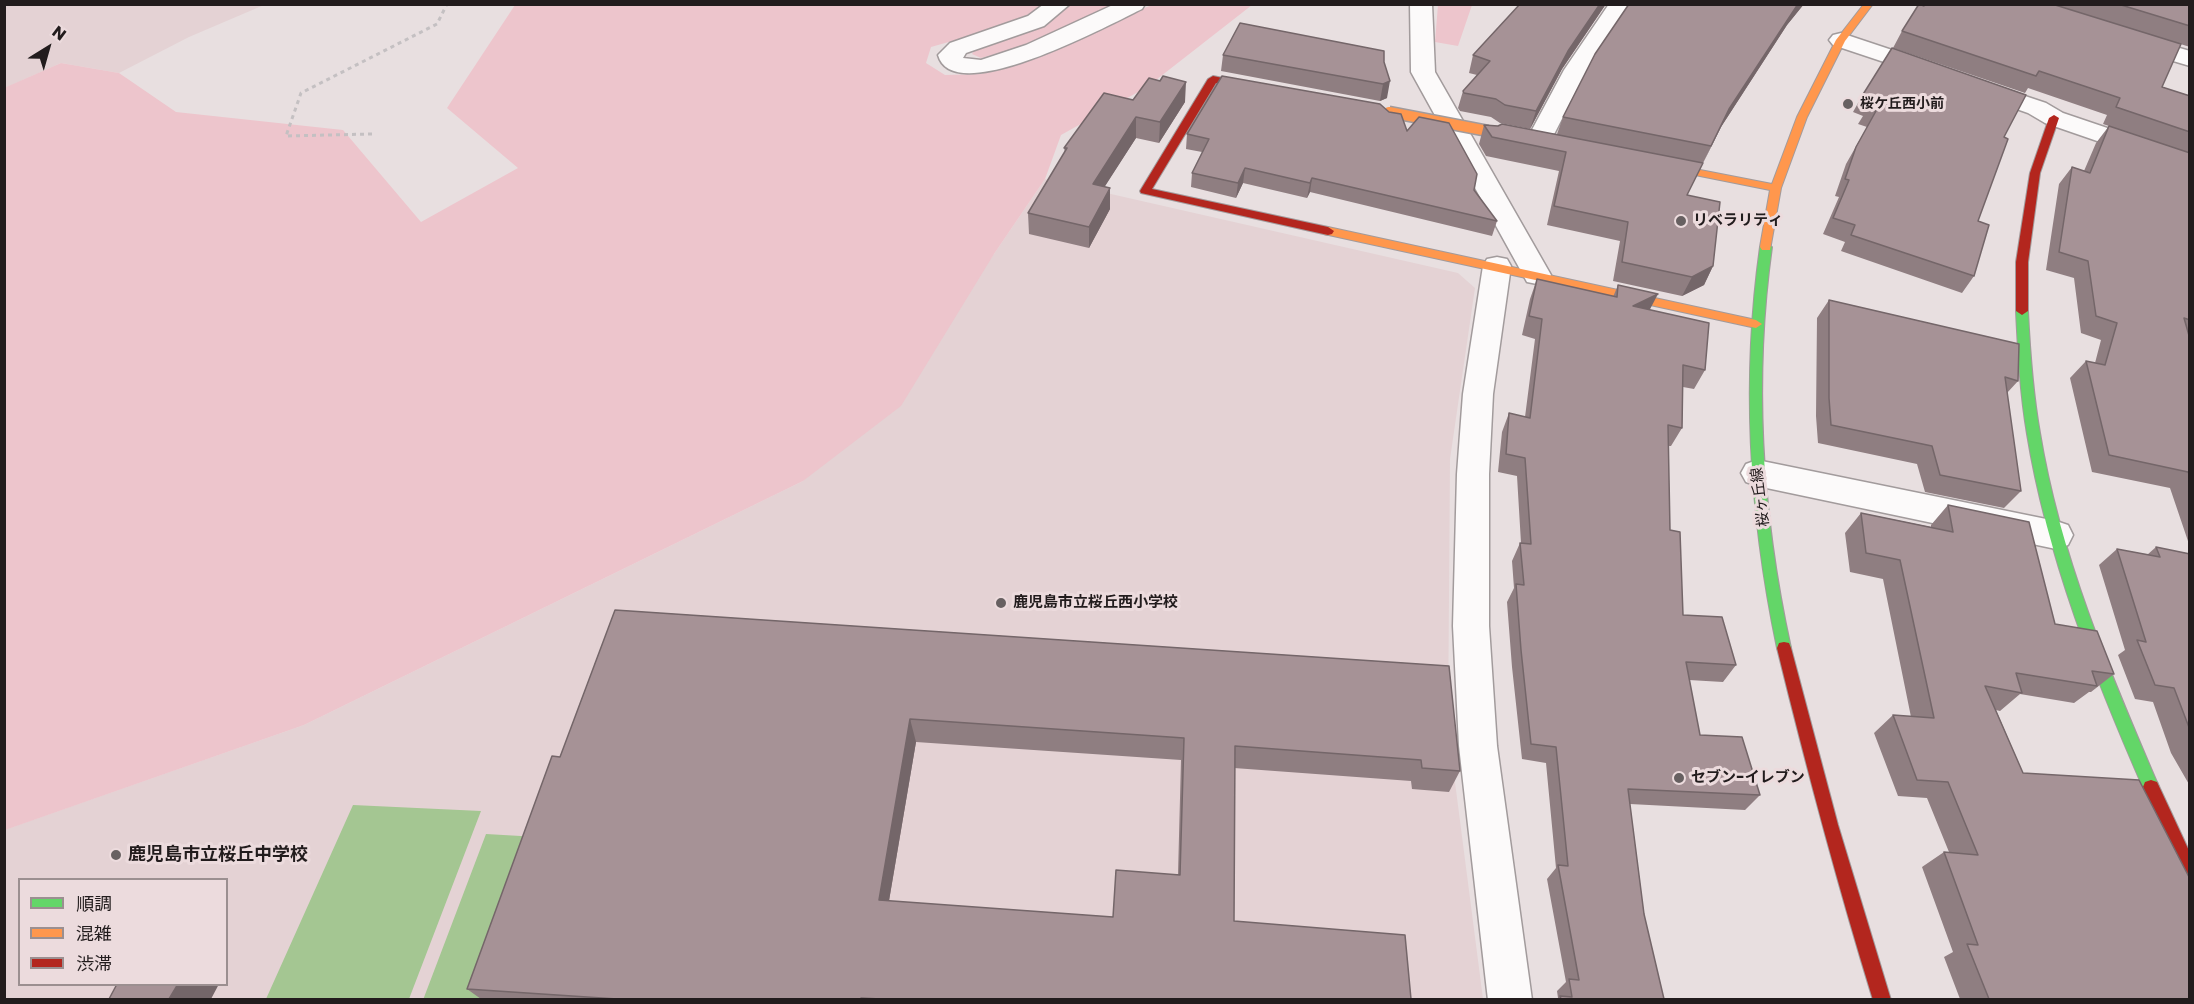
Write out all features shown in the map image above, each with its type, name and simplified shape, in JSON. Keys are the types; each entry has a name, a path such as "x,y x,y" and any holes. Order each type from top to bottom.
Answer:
{"street":[{"path":"1059,4 1036,21 958,48 950,55 952,62 963,66 982,67 1074,33 1134,4"},
{"path":"1421,4 1423,72 1537,275"},
{"path":"1540,141 1548,118 1569,80 1621,4"},
{"name":"桜ヶ丘線","path":"1869,4 1841,40 1802,117 1776,188 1759,287 1756,324 1757,473 1776,613 1797,701 1859,928 1882,999"},
{"path":"2114,35 2190,59"},
{"path":"1841,40 2037,108 2054,118 2190,165"},
{"path":"1272,90 1213,79 1145,191 1756,324"},
{"path":"1383,111 1493,132"},
{"path":"2054,118 2035,172 2025,226 2020,289 2022,366 2032,439 2056,535 2093,642 2145,777 2190,873"},
{"path":"1644,162 1776,188"},
{"path":"1497,266 1478,394 1473,474 1471,626 1478,746 1510,999"},
{"path":"1757,473 2056,535"}],"path":[{"path":"372,134 286,136 301,93 437,24 447,4"}],"shaded area":[{"path":"4,5 264,5 189,37 119,73 61,63 5,88"},
{"path":"515,5 1050,5 998,28 931,47 926,63 945,75 981,74 1152,5 1252,5 1147,87 1061,135 1045,179 994,254 901,406 803,481 304,725 5,830 4,88 61,63 119,73 176,112 343,130 421,222 518,168 447,108"},
{"path":"1070,5 1120,5 1043,41 981,58 972,54 975,49 1044,25"},
{"path":"1438,5 1472,5 1458,46 1435,42"},
{"name":"鹿児島市立桜丘西小学校","path":"1045,179 1458,273 1475,288 1450,459 1448,728 1483,999 5,999 4,830 304,725 803,481 994,254"},
{"path":"353,805 481,811 409,999 266,999"},
{"path":"486,834 538,837 482,999 423,1000"}],"building":[{"path":"1520,4 1600,4 1568,51 1536,111 1505,105 1496,99 1463,91 1490,61 1473,55"},
{"path":"1629,4 1798,4 1729,109 1711,146 1563,117 1595,54"},
{"path":"1919,4 1924,6 1925,4 2052,4 2181,44 2162,87 2190,96 2190,132 2116,107 2120,98 2039,71 2036,76 1902,31"},
{"path":"2118,4 2190,4 2190,26"},
{"path":"1240,23 1384,51 1384,62 1390,81 1383,84 1223,55"},
{"path":"1892,48 2026,95 2004,137 2008,139 1978,221 1989,225 1974,276 1851,235 1855,225 1833,218 1849,180 1845,179 1856,147 1876,111 1868,108 1873,99 1862,96"},
{"path":"1163,76 1186,82 1160,122 1136,117 1093,184 1110,188 1089,227 1028,213 1067,148 1064,148 1104,93 1133,100 1149,78 1160,81"},
{"path":"1222,76 1380,104 1389,112 1401,114 1407,131 1419,117 1449,123 1477,174 1474,190 1497,221 1312,178 1310,183 1245,168 1238,183 1192,173 1209,139 1187,134"},
{"path":"1502,124 1703,163 1687,195 1720,202 1713,266 1692,277 1622,262 1628,222 1554,206 1566,152 1492,137 1484,125"},
{"path":"2109,126 2190,153 2190,320 2184,318 2190,339 2190,476 2188,472 2109,455 2086,361 2105,365 2117,323 2096,316 2088,261 2059,252 2072,167 2090,173"},
{"path":"1537,279 1617,297 1618,285 1658,294 1633,306 1709,323 1705,370 1683,365 1682,428 1668,425 1670,530 1680,532 1683,615 1722,617 1736,665 1686,662 1700,735 1742,737 1760,795 1628,789 1644,914 1664,999 1561,999 1560,996 1572,997 1569,979 1579,980 1558,865 1568,866 1556,747 1531,744 1516,584 1524,585 1520,543 1531,544 1525,458 1506,454 1509,413 1530,418 1542,319 1529,316"},
{"path":"1829,300 2019,344 2018,381 2005,377 2021,491 1940,475 1932,446 1831,425"},
{"path":"1948,505 2029,522 2055,624 2097,631 2114,674 2092,671 2097,686 2016,673 2022,693 1985,686 2023,773 2139,780 2190,879 2190,999 1989,999 1967,944 1978,945 1944,852 1978,855 1948,782 1917,780 1893,715 1934,718 1900,560 1866,553 1861,513 1953,532"},
{"path":"2156,547 2190,554 2190,730 2174,688 2155,685 2137,640 2146,642 2117,549 2160,557"},
{"path":"615,610 1449,666 1460,771 1422,768 1421,760 1235,746 1234,921 1405,935 1411,999 617,999 467,989 552,756 560,757","holes":["910,719 1184,738 1180,875 1116,870 1113,917 879,900"]},
{"path":"116,986 177,986 169,999 109,999"}],"traffic: fast":[{"path":"1766,247 1755,345 1756,448 1765,550 1784,648"},
{"path":"2022,311 2025,373 2033,435 2062,555 2104,672 2151,787"}],"traffic: slow":[{"path":"1766,247 1776,188 1802,117 1841,40 1869,4"},
{"path":"1389,112 1488,131"},
{"path":"1654,164 1776,188"},
{"path":"1328,231 1756,324"}],"traffic: jam":[{"path":"1262,89 1213,79 1145,191 1328,231"},
{"path":"2022,311 2022,262 2035,173 2054,118"},
{"path":"1784,648 1830,825 1882,1000"},
{"path":"2151,787 2190,873"}],"place":[{"name":"桜ケ丘西小前","path":"1848,104"},
{"name":"リベラリティ","path":"1681,221"},
{"name":"鹿児島市立桜丘西小学校","path":"1001,603"},
{"name":"セブン-イレブン","path":"1679,778"},
{"name":"鹿児島市立桜丘中学校","path":"116,855"}]}
